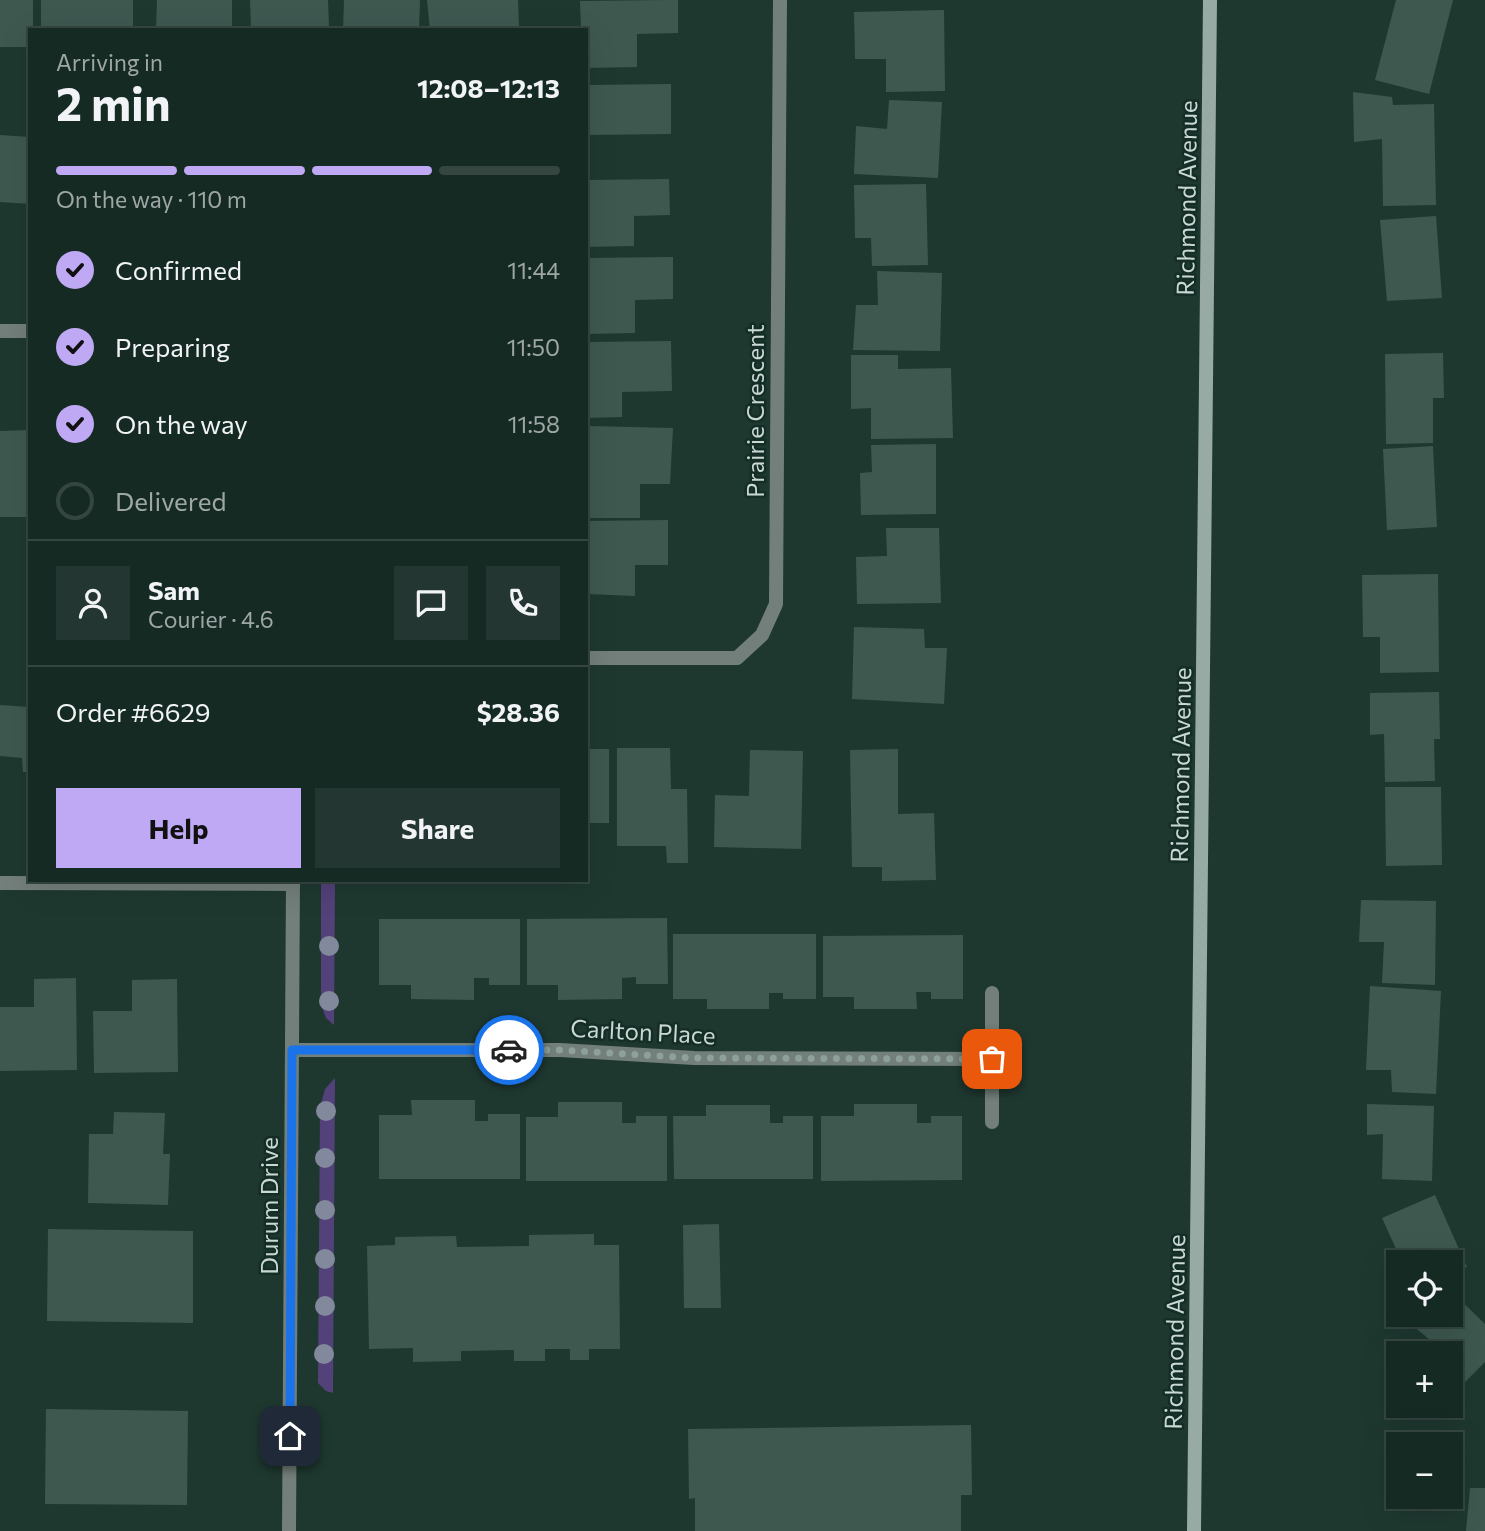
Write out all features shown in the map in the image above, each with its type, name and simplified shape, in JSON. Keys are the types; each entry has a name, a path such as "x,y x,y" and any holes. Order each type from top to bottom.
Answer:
{"main road":[{"name":"Richmond Avenue","path":"1194,1531 1210,0"}],"street":[{"name":"Prairie Crescent","path":"588,657 737,658 762,635 776,604 780,0"},
{"path":"0,331 28,331"},
{"path":"0,883 293,882"},
{"name":"Durum Drive","path":"289,1531 293,882"},
{"path":"992,993 992,1122"},
{"name":"Carlton Place","path":"292,1050 560,1050 694,1058 992,1059"}],"shaded area":[{"path":"321,882 335,882 334,1025 326,1018 321,1005"},
{"path":"335,1078 333,1393 326,1391 318,1383 320,1107 325,1089"}],"building":[{"path":"0,0 33,0 33,28 28,28 28,47 0,47"},
{"path":"41,0 133,0 133,28 41,28"},
{"path":"157,0 232,0 232,28 156,28"},
{"path":"250,0 328,0 329,27 251,28"},
{"path":"344,0 420,0 419,28 343,28"},
{"path":"427,0 518,0 519,27 430,28"},
{"path":"678,0 678,33 637,34 637,67 588,68 588,28 581,28 580,1"},
{"path":"1396,0 1453,0 1429,94 1375,80"},
{"path":"944,10 945,91 886,92 886,59 855,59 854,12"},
{"path":"671,84 671,134 588,135 588,85"},
{"path":"1353,92 1392,97 1393,105 1434,104 1436,205 1383,206 1382,139 1354,142"},
{"path":"889,100 942,102 938,178 854,174 856,126 887,129"},
{"path":"0,135 28,137 28,204 0,202"},
{"path":"669,179 670,215 634,216 634,246 588,247 588,180"},
{"path":"926,184 928,265 872,266 871,238 855,238 854,185"},
{"path":"1436,216 1442,298 1387,301 1380,220"},
{"path":"673,257 673,299 635,300 635,333 588,334 588,258"},
{"path":"877,271 942,273 940,351 853,350 856,305 878,305"},
{"path":"671,341 672,391 622,392 622,417 588,418 588,342"},
{"path":"1443,353 1444,398 1433,398 1433,443 1386,444 1385,354"},
{"path":"851,355 898,355 898,369 951,368 953,438 871,439 871,408 851,409"},
{"path":"589,426 673,428 670,484 640,484 640,518 588,518"},
{"path":"28,430 28,517 0,517 0,431"},
{"path":"936,444 936,514 861,515 860,473 872,472 871,445"},
{"path":"1433,446 1437,527 1387,530 1383,449"},
{"path":"668,520 668,565 635,565 635,596 588,594 588,521"},
{"path":"886,528 939,528 941,603 857,604 856,557 887,556"},
{"path":"1438,574 1439,672 1380,673 1380,637 1363,637 1362,575"},
{"path":"854,627 924,629 925,648 947,648 944,704 852,699"},
{"path":"1439,692 1440,739 1434,739 1435,781 1385,782 1384,734 1370,735 1370,693"},
{"path":"0,705 28,707 28,772 23,772 22,758 0,756"},
{"path":"617,748 670,748 671,789 687,789 688,863 667,863 666,846 617,846"},
{"path":"588,749 609,749 609,823 588,823"},
{"path":"898,749 898,814 934,813 936,880 882,881 882,867 852,867 850,750"},
{"path":"750,750 803,751 801,849 714,847 715,795 749,796"},
{"path":"1385,787 1441,787 1442,865 1386,866"},
{"path":"1361,900 1436,901 1435,985 1382,983 1384,942 1359,942"},
{"path":"667,918 668,984 636,984 636,977 622,978 622,999 558,1000 558,985 527,985 527,919"},
{"path":"379,919 520,919 520,985 489,985 489,978 474,978 474,1000 411,999 411,985 379,985"},
{"path":"673,934 816,934 816,999 783,999 783,993 769,993 769,1009 707,1009 707,999 673,999"},
{"path":"963,935 963,999 931,999 931,992 916,992 917,1009 854,1009 854,997 823,997 823,936"},
{"path":"76,978 77,1070 0,1071 0,1007 34,1007 34,979"},
{"path":"177,979 178,1072 94,1073 93,1011 132,1011 132,980"},
{"path":"1370,986 1441,991 1436,1094 1392,1092 1391,1070 1366,1070"},
{"path":"411,1100 475,1100 475,1121 488,1121 488,1114 520,1114 520,1179 379,1179 379,1115 412,1115"},
{"path":"558,1102 622,1102 622,1123 636,1123 636,1116 667,1116 667,1181 526,1181 526,1117 558,1117"},
{"path":"854,1104 917,1104 917,1123 931,1123 931,1116 962,1116 962,1180 821,1181 821,1116 854,1116"},
{"path":"1367,1104 1434,1106 1432,1181 1382,1179 1383,1134 1367,1135"},
{"path":"706,1105 770,1105 770,1123 783,1123 783,1116 813,1116 813,1179 674,1179 673,1116 706,1116"},
{"path":"114,1112 165,1113 163,1154 170,1154 168,1205 88,1203 89,1134 113,1134"},
{"path":"1435,1195 1459,1250 1397,1250 1382,1218"},
{"path":"719,1224 721,1308 684,1308 683,1225"},
{"path":"48,1229 193,1231 193,1323 47,1321"},
{"path":"594,1234 594,1245 619,1245 620,1349 589,1349 589,1360 570,1360 570,1349 545,1349 545,1361 514,1361 514,1350 461,1351 461,1361 413,1362 413,1348 369,1349 367,1246 395,1245 395,1237 456,1236 457,1247 529,1246 529,1235"},
{"path":"1463,1303 1485,1324 1485,1362 1463,1384 1463,1341 1431,1341 1415,1327 1463,1327"},
{"path":"46,1409 188,1411 187,1505 45,1504"},
{"path":"971,1425 972,1495 961,1495 961,1531 695,1531 695,1498 689,1499 688,1429"},
{"path":"1470,1488 1485,1488 1485,1531 1466,1531"}],"way so far":[{"path":"509,1050 560,1050 694,1058 992,1059"}],"route":[{"path":"290,1436 292,1050 509,1050"}]}
